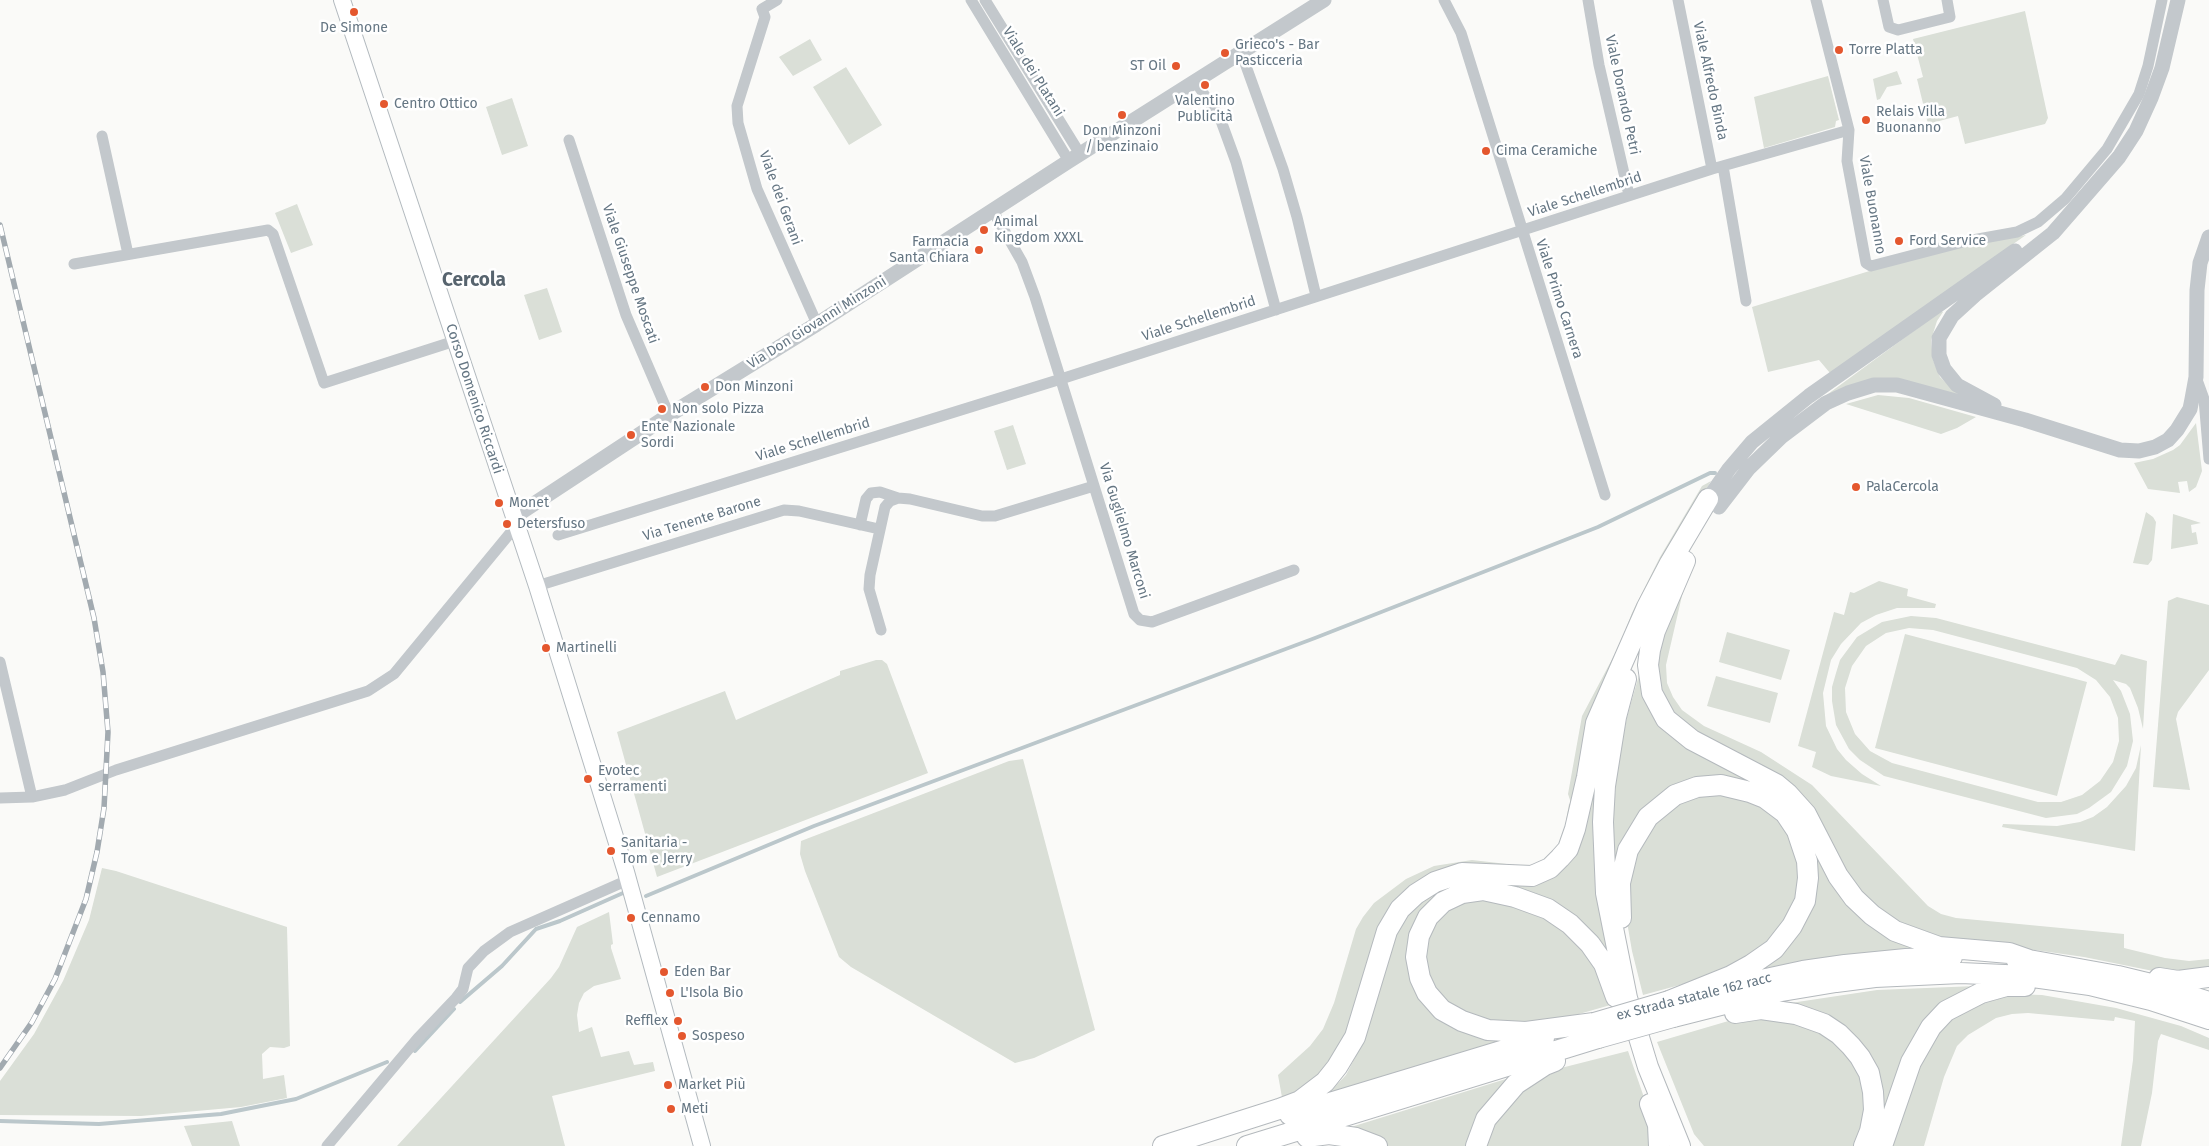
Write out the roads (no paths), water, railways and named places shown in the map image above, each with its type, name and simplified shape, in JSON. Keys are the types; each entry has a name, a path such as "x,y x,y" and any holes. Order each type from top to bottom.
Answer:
{"highway":[{"path":"1635,650 1685,561 1714,503"},
{"path":"1164,1146 1268,1114 1301,1106 1325,1082 1337,1067 1355,1037 1387,931 1400,909 1416,894 1435,882 1462,873 1532,876 1550,868 1568,849 1587,777 1596,723 1647,607 1670,563 1714,503"},
{"path":"1685,561 1655,631 1648,666 1652,694 1666,719 1692,740 1776,784 1788,794 1806,814 1838,876 1854,898 1872,915 1895,931 1939,947 2009,953 2029,960"},
{"path":"1647,607 1611,741 1603,822 1606,893 1627,998 1648,1067 1680,1146"},
{"path":"1627,998 1628,958 1620,904 1620,883 1628,850 1648,817 1675,795 1697,787 1721,785 1736,787 1765,798 1785,813 1797,831 1807,861 1808,878 1805,901 1792,926 1774,948 1751,965 1671,1009"},
{"path":"1596,1030 1526,1032 1488,1030 1462,1021 1442,1010 1427,993 1420,978 1416,957 1419,936 1428,917 1443,902 1462,893 1483,890 1515,897 1548,909 1570,924 1590,944 1604,964 1620,1009 1662,1076 1684,1131 1696,1146"},
{"name":"ex Strada statale 162 racc","path":"1192,1146 1301,1106 1596,1030 1671,1009 1751,982 1845,965 1953,957 2029,960 2073,967 2156,985 2209,1002"},
{"path":"2073,967 2136,972 2178,980 2209,977"},
{"name":"ex Strada statale 162 racc","path":"1671,1009 1738,1000 1800,987 1875,977 1961,973 2026,976 2112,990 2209,1018"},
{"path":"1882,1146 1918,1046 1930,1027 1946,1011 1981,993 2006,986 2112,990"},
{"path":"2150,1000 2164,1014 2209,1032"},
{"path":"1671,1009 1761,1009 1796,1014 1824,1024 1839,1034 1860,1057 1869,1073 1874,1110 1870,1131 1864,1146"},
{"path":"1476,1146 1486,1120 1516,1084 1545,1065 1572,1055 1596,1030"},
{"name":"ex Strada statale 162 racc","path":"1249,1146 1596,1030"},
{"path":"1648,1067 1650,1103 1658,1125 1658,1146"},
{"path":"1266,1146 1329,1134 1356,1138 1377,1146"}],"main road":[{"name":"Corso Domenico Riccardi","path":"342,0 537,586 628,880 698,1145"}],"street":[{"name":"Viale dei Gerani","path":"777,0 762,9 765,17 737,106 738,123 757,189 817,324"},
{"name":"Viale dei Platani","path":"970,0 1075,157"},
{"name":"Viale dei Platani","path":"985,0 1075,157"},
{"name":"Via Don Giovanni Minzoni","path":"515,522 669,416 817,324 1075,157 1324,0"},
{"name":"Viale Primo Carnera","path":"1444,0 1461,33 1605,494"},
{"name":"Viale Dorando Petri","path":"1588,0 1599,64 1629,195"},
{"name":"Viale Alfredo Binda","path":"1678,0 1718,167 1746,301"},
{"name":"Viale Buonanno","path":"1816,0 1849,130 1847,161 1866,263 1871,266 1967,241 2017,232 2038,222 2065,199 2107,150 2138,94 2148,66 2162,0"},
{"path":"1883,0 1889,27 1898,30 1950,17 1947,0"},
{"path":"2025,420 1957,385 1944,369 1939,355 1939,338 1952,316 1975,295 2053,233 2076,209 2119,157 2136,131 2151,98 2162,68 2178,0"},
{"path":"1241,52 1292,198 1316,296"},
{"path":"1195,81 1220,118 1230,144 1276,310"},
{"name":"Viale Schellembrid","path":"558,535 1061,379 1718,167 1849,130"},
{"path":"102,136 128,254"},
{"name":"Viale Giuseppe Moscati","path":"569,140 626,315 669,416"},
{"path":"1714,503 1729,469 1752,442 1809,396 2076,209"},
{"name":"Via Guglielmo Marconi","path":"993,211 1029,278 1134,614 1140,620 1152,622 1294,570"},
{"path":"74,264 266,230 273,234 324,383 455,341"},
{"path":"1714,503 1781,437 1826,404 1848,393 1874,385 1897,386 2025,420 2120,450 2139,451 2155,447 2168,440 2185,418 2192,399 2196,377 2200,263 2209,237"},
{"path":"2196,377 2204,399 2209,458"},
{"path":"860,525 866,499 871,493 880,492 898,498 982,516 995,516 1094,486"},
{"path":"881,630 869,589 870,575 885,507 890,501 898,498"},
{"name":"Via Tenente Barone","path":"537,586 784,510 799,511 879,529"},
{"path":"0,798 32,798 65,790 116,770 368,690 394,674 515,522"},
{"path":"0,662 32,798"},
{"path":"327,1146 418,1038 456,998 463,989 468,968 484,951 510,932 628,880"}],"waterway":[{"path":"646,896 814,826 1315,638 1598,527 1710,473 1715,473"},
{"path":"460,1002 502,966 536,929 560,921 623,893"},
{"path":"415,1051 454,1009"},
{"path":"0,1121 99,1124 221,1114 296,1099 387,1062"}],"railway":[{"path":"0,225 94,618 103,672 108,732 104,808 97,852 86,899 55,979 32,1022 0,1068"}],"place":[{"name":"De Simone","path":"354,12"},
{"name":"Torre Platta","path":"1839,50"},
{"name":"Grieco's - Bar Pasticceria","path":"1225,53"},
{"name":"ST Oil","path":"1176,66"},
{"name":"Valentino Publicità","path":"1205,85"},
{"name":"Centro Ottico","path":"384,104"},
{"name":"Don Minzoni / benzinaio","path":"1122,115"},
{"name":"Relais Villa Buonanno","path":"1866,120"},
{"name":"Cima Ceramiche","path":"1486,151"},
{"name":"Animal Kingdom XXXL","path":"984,230"},
{"name":"Ford Service","path":"1899,241"},
{"name":"Farmacia Santa Chiara","path":"979,250"},
{"name":"Don Minzoni","path":"705,387"},
{"name":"Non solo Pizza","path":"662,409"},
{"name":"Ente Nazionale Sordi","path":"631,435"},
{"name":"PalaCercola","path":"1856,487"},
{"name":"Monet","path":"499,503"},
{"name":"Detersfuso","path":"507,524"},
{"name":"Martinelli","path":"546,648"},
{"name":"Evotec serramenti","path":"588,779"},
{"name":"Sanitaria - Tom e Jerry","path":"611,851"},
{"name":"Cennamo","path":"631,918"},
{"name":"Eden Bar","path":"664,972"},
{"name":"L'Isola Bio","path":"670,993"},
{"name":"Refflex","path":"678,1021"},
{"name":"Sospeso","path":"682,1036"},
{"name":"Market Più","path":"668,1085"},
{"name":"Meti","path":"671,1109"}],"district":[{"name":"Cercola","path":"474,281"}]}
